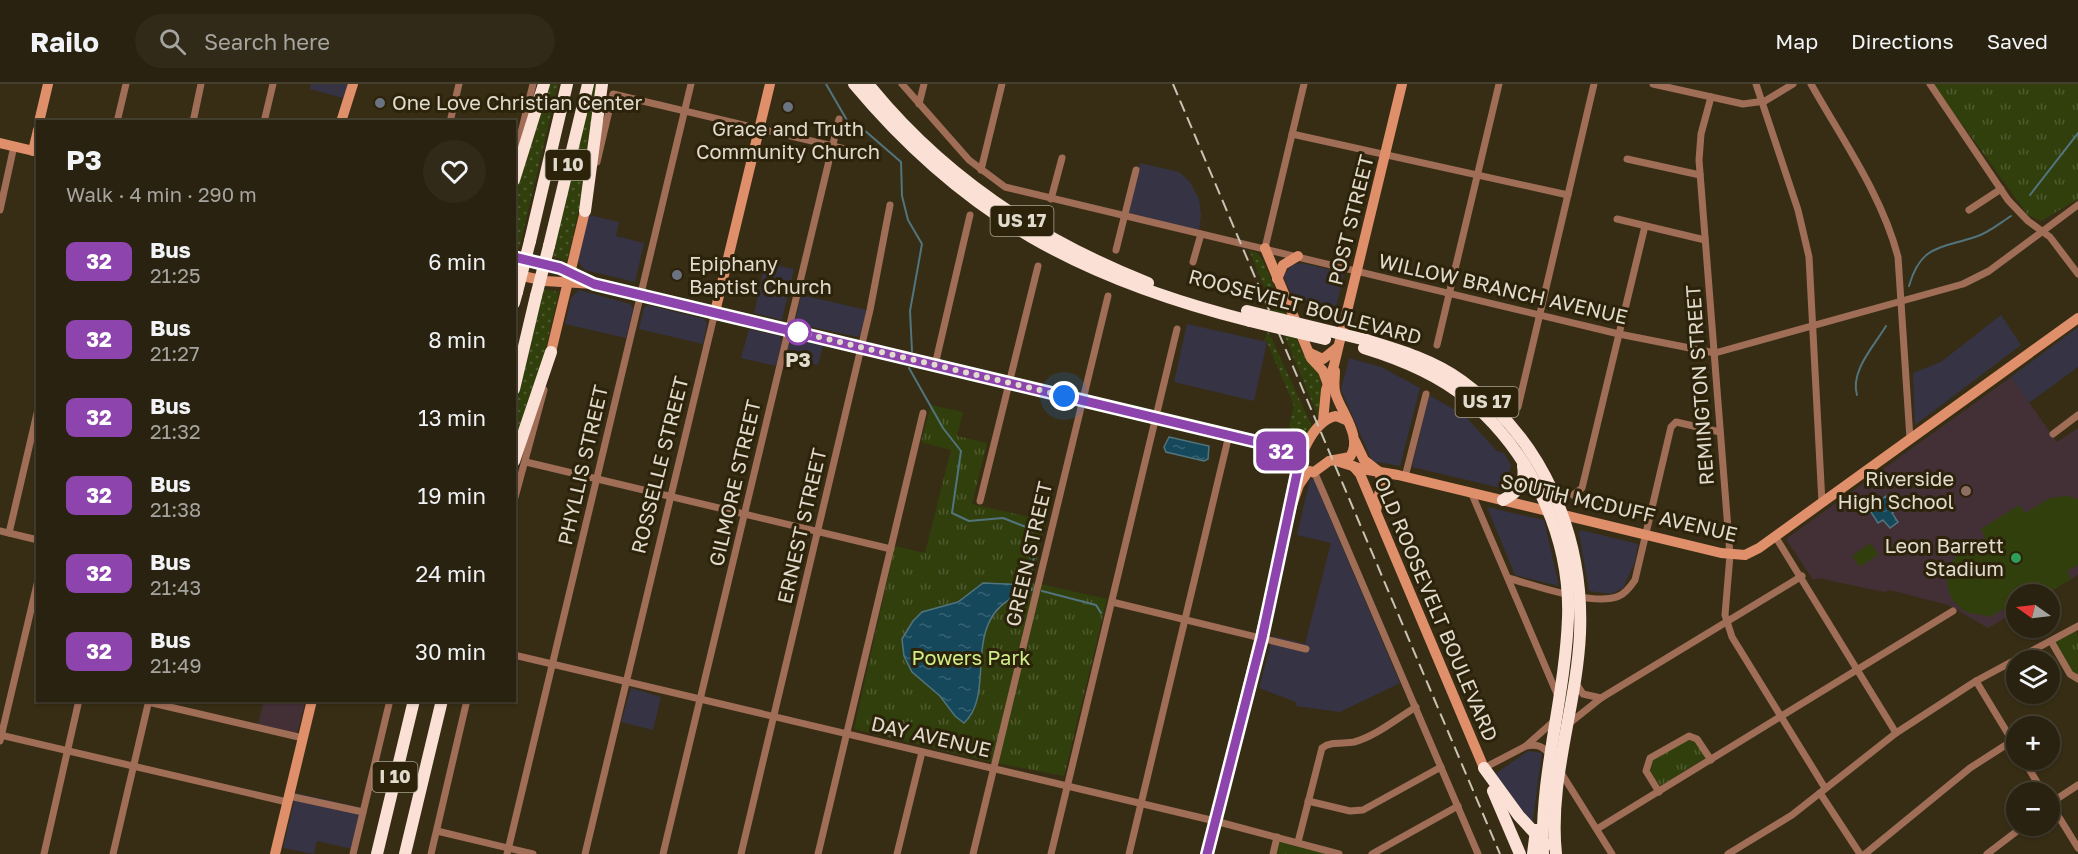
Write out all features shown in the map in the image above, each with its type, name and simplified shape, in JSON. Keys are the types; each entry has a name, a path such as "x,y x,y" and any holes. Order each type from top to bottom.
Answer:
{"highway":[{"path":"516,174 544,84"},
{"name":"I 10","path":"516,298 567,84"},
{"name":"I 10","path":"516,381 588,84"},
{"path":"585,211 602,84"},
{"name":"ROOSEVELT BOULEVARD","path":"854,84 897,132 945,176 986,208 1029,236 1074,261 1129,285 1190,305 1249,316 1428,362 1462,381 1524,441 1554,492 1575,556 1574,595 1544,791 1540,843 1533,854"},
{"name":"ROOSEVELT BOULEVARD","path":"868,84 910,131 944,163 990,200 1033,228 1077,253 1149,284 1249,316"},
{"name":"ROOSEVELT BOULEVARD","path":"1365,344 1408,363 1467,398 1522,462 1549,511 1574,595 1580,634 1555,822 1556,854"},
{"path":"520,462 551,352"},
{"path":"1503,500 1515,494 1523,484 1525,477 1522,462"},
{"name":"I 10","path":"377,854 414,702"},
{"name":"I 10","path":"405,854 442,702"},
{"path":"1484,768 1540,843 1551,854"},
{"path":"1484,768 1520,854"}],"main road":[{"path":"39,120 48,84"},
{"path":"342,120 353,84"},
{"name":"ROSSELLE STREET","path":"715,312 770,84"},
{"name":"POST STREET","path":"1323,421 1327,382 1334,364 1402,84"},
{"path":"0,143 35,151"},
{"path":"551,352 585,211"},
{"path":"1265,248 1309,353 1327,382"},
{"path":"1277,279 1283,265 1298,256"},
{"path":"516,257 569,278 1274,446 1300,460"},
{"path":"516,274 569,278"},
{"name":"SOUTH MCDUFF AVENUE","path":"1333,460 1730,555 1751,553 2078,318"},
{"path":"1309,353 1323,359 1338,347"},
{"name":"POST STREET","path":"1334,364 1336,396 1348,421"},
{"path":"1207,854 1262,638 1300,460 1306,445 1323,421 1336,416 1348,421"},
{"name":"OLD ROOSEVELT BOULEVARD","path":"1348,421 1353,438 1364,460 1378,471"},
{"path":"1292,505 1313,472 1333,460 1350,457 1355,445 1353,438"},
{"path":"1274,446 1279,444 1298,447 1306,445"},
{"path":"1300,460 1301,469 1313,472"},
{"name":"OLD ROOSEVELT BOULEVARD","path":"1353,466 1360,474 1484,768"},
{"path":"1376,512 1382,480 1378,471"},
{"path":"275,854 312,702"}],"street":[{"path":"117,120 126,84"},
{"path":"192,120 201,84"},
{"path":"264,120 273,84"},
{"path":"450,120 459,84"},
{"path":"516,153 533,84"},
{"name":"PHYLLIS STREET","path":"508,851 691,84"},
{"name":"WILLOW BRANCH AVENUE","path":"902,84 981,170 1005,187 1619,334 1715,353 1901,302 1980,277 2078,205"},
{"path":"920,104 924,84"},
{"path":"981,170 1002,84"},
{"path":"1265,248 1304,84"},
{"path":"1437,345 1499,84"},
{"path":"1518,407 1594,84"},
{"path":"1653,84 1743,104 1761,102 1793,84"},
{"path":"1756,84 1807,244 1822,503"},
{"path":"1811,84 1886,218 1898,257 1910,439"},
{"path":"1930,84 2022,216 2043,231 2078,274"},
{"path":"585,211 613,94 875,156"},
{"name":"REMINGTON STREET","path":"1711,97 1699,147 1730,555 1725,621"},
{"name":"GILMORE STREET","path":"663,854 839,119"},
{"path":"1292,134 1568,195"},
{"path":"0,210 14,146"},
{"path":"1051,199 1062,158"},
{"path":"1627,159 1701,175"},
{"path":"1116,250 1136,170"},
{"path":"1969,210 2001,189"},
{"name":"ERNEST STREET","path":"741,854 861,348 890,205"},
{"path":"935,365 970,215"},
{"path":"1617,219 1706,240"},
{"path":"1573,495 1582,488 1645,226"},
{"path":"1193,262 1201,234"},
{"path":"980,501 1038,266"},
{"name":"GREEN STREET","path":"973,854 1108,296"},
{"name":"ROSSELLE STREET","path":"585,854 715,312"},
{"path":"1051,854 1177,329"},
{"path":"1405,477 1426,394"},
{"path":"818,854 923,413"},
{"path":"2053,434 2078,415"},
{"path":"9,533 36,416"},
{"path":"1508,578 1574,595 1612,598 1626,591 1635,580 1671,427 1676,422 1720,432"},
{"path":"1129,854 1229,435"},
{"path":"516,488 520,462 891,549"},
{"path":"1313,472 1478,854"},
{"path":"1471,492 1558,698"},
{"path":"0,531 36,540"},
{"path":"1775,536 1802,576 1896,733"},
{"path":"1568,727 1573,718 1601,698 1802,576"},
{"path":"36,588 0,737 288,799 363,812"},
{"path":"1112,602 1306,649"},
{"path":"1597,829 1953,611"},
{"path":"1725,621 1732,637 1860,854"},
{"path":"1728,854 1792,815 1896,733 1976,681 2050,641 2077,630"},
{"path":"2050,641 2070,674 2078,679"},
{"name":"DAY AVENUE","path":"516,655 1215,821 1339,854"},
{"path":"1575,681 1583,694 1601,698"},
{"path":"1976,681 2006,731"},
{"path":"44,854 79,702"},
{"path":"113,854 148,702"},
{"path":"152,702 303,738"},
{"path":"353,854 390,702"},
{"path":"431,854 467,702"},
{"path":"1298,842 1320,754 1325,746 1365,738 1416,707"},
{"path":"1484,768 1526,746 1555,720"},
{"path":"1659,792 1646,771 1650,758 1689,736 1697,739 1711,760"},
{"path":"1526,746 1536,744 1550,754 1612,854"},
{"path":"1865,854 1970,768 2006,748"},
{"path":"897,854 922,752"},
{"path":"1308,801 1350,811 1363,810 1441,767"},
{"path":"2060,796 2078,785"},
{"path":"1372,854 1458,806"},
{"path":"2060,819 2078,848"},
{"path":"437,831 508,851 533,854"},
{"path":"1987,854 2011,836"},
{"path":"1273,854 1277,837"}],"shaded area":[{"path":"311,84 348,84 343,98 310,89"},
{"path":"1140,163 1179,172 1190,182 1199,199 1201,215 1199,231 1128,213"},
{"path":"589,215 619,222 616,236 644,243 635,282 585,270 577,260"},
{"path":"765,263 794,269 782,320 754,313"},
{"path":"1301,263 1344,273 1336,307 1293,298 1283,276 1292,265"},
{"path":"579,290 630,304 633,309 626,338 565,324 571,298"},
{"path":"801,295 867,310 861,333 858,337 795,323"},
{"path":"648,305 704,319 707,323 703,344 639,329 644,308"},
{"path":"2001,315 2021,345 1915,425 1913,373 1941,362"},
{"path":"1187,324 1267,342 1254,401 1174,382"},
{"path":"2078,327 2078,367 2029,403 2011,377"},
{"path":"749,329 780,336 782,341 776,366 741,358"},
{"path":"791,338 823,346 818,365 785,357"},
{"path":"1349,358 1381,367 1420,388 1400,466 1372,461 1341,390"},
{"name":"Riverside High School","path":"2011,377 2057,442 2078,428 2078,575 2060,586 2006,584 2006,618 1988,628 1948,605 1890,590 1884,592 1818,578 1813,580 1786,539"},
{"path":"1429,395 1465,416 1497,451 1504,453 1511,465 1505,489 1412,467"},
{"path":"1310,479 1314,480 1400,683 1340,712 1296,706 1296,702 1259,688 1273,636 1305,644 1331,543 1297,535"},
{"path":"1487,507 1544,520 1559,586 1515,575"},
{"path":"1581,530 1638,544 1635,562 1623,588 1611,594 1589,591 1579,533"},
{"path":"631,688 661,697 653,730 621,722"},
{"path":"264,702 305,703 297,733 258,724"},
{"path":"1528,751 1542,753 1532,826 1495,774"},
{"path":"296,793 367,809 357,850 317,841 314,854 283,848"}],"green space":[{"path":"547,84 558,84 519,249 516,248 516,192"},
{"path":"591,84 596,84 582,196 567,261 551,256"},
{"path":"1933,84 2078,84 2078,199 2041,221 2028,215"},
{"path":"1249,250 1257,253 1262,259 1302,351 1317,370 1321,380 1319,419"},
{"path":"543,289 559,292 544,355 516,441 516,404"},
{"path":"1268,331 1313,429 1298,443 1286,440 1294,406 1267,342 1264,341"},
{"name":"Powers Park","path":"931,405 963,412 957,436 987,443 972,504 1046,521 1031,582 1107,599 1064,776 987,761 854,729 895,546 925,553 951,450 921,442"},
{"name":"Leon Barrett Stadium","path":"2067,496 2078,499 2078,565 2067,571 2071,579 2060,586 2006,584 2006,608 1989,617 1963,610 1952,598 1947,584 1952,561 1960,552 1985,537 1981,529 2019,505 2025,513 2050,498"},
{"path":"1870,543 1879,554 1860,567 1852,556"},
{"path":"2075,630 2078,636 2078,677 2070,670 2054,642"},
{"path":"1689,738 1697,741 1705,758 1660,786 1649,770 1651,761"},
{"path":"1279,840 1333,854 1276,854"}],"water":[{"path":"1169,437 1209,446 1208,459 1204,461 1166,452 1164,447"},
{"path":"1886,496 1896,510 1892,513 1898,522 1890,528 1883,520 1878,523 1869,509"},
{"path":"983,583 1031,585 1032,590 1008,600 993,615 985,633 979,691 974,709 964,723 955,716 940,696 912,672 904,656 902,639 913,621 922,612 958,602"}],"waterway":[{"path":"826,84 848,122 863,129 901,162 902,196 908,220 922,244 910,311 912,351"},
{"path":"2030,195 2078,133"},
{"path":"1909,286 1919,263 1933,251 1984,233 2011,216"},
{"path":"1857,395 1856,386 1860,368 1886,326"},
{"path":"909,368 943,428 961,451 952,513 969,521 1003,518 1026,527 1034,536 1035,550 1029,587"},
{"path":"1042,591 1096,605 1101,613"}],"railway":[{"path":"1173,84 1500,854"}],"bus line":[{"name":"32","path":"516,257 560,268 594,284 1274,446 1300,459 1262,638 1207,854"}],"place":[{"name":"One Love Christian Center","path":"380,103"},
{"name":"Grace and Truth Community Church","path":"788,107"},
{"name":"Epiphany Baptist Church","path":"677,275"},
{"name":"P3","path":"798,332"},
{"name":"Riverside High School","path":"1966,491"},
{"name":"Leon Barrett Stadium","path":"2016,558"}],"route":[{"path":"798,332 1064,396"}]}
